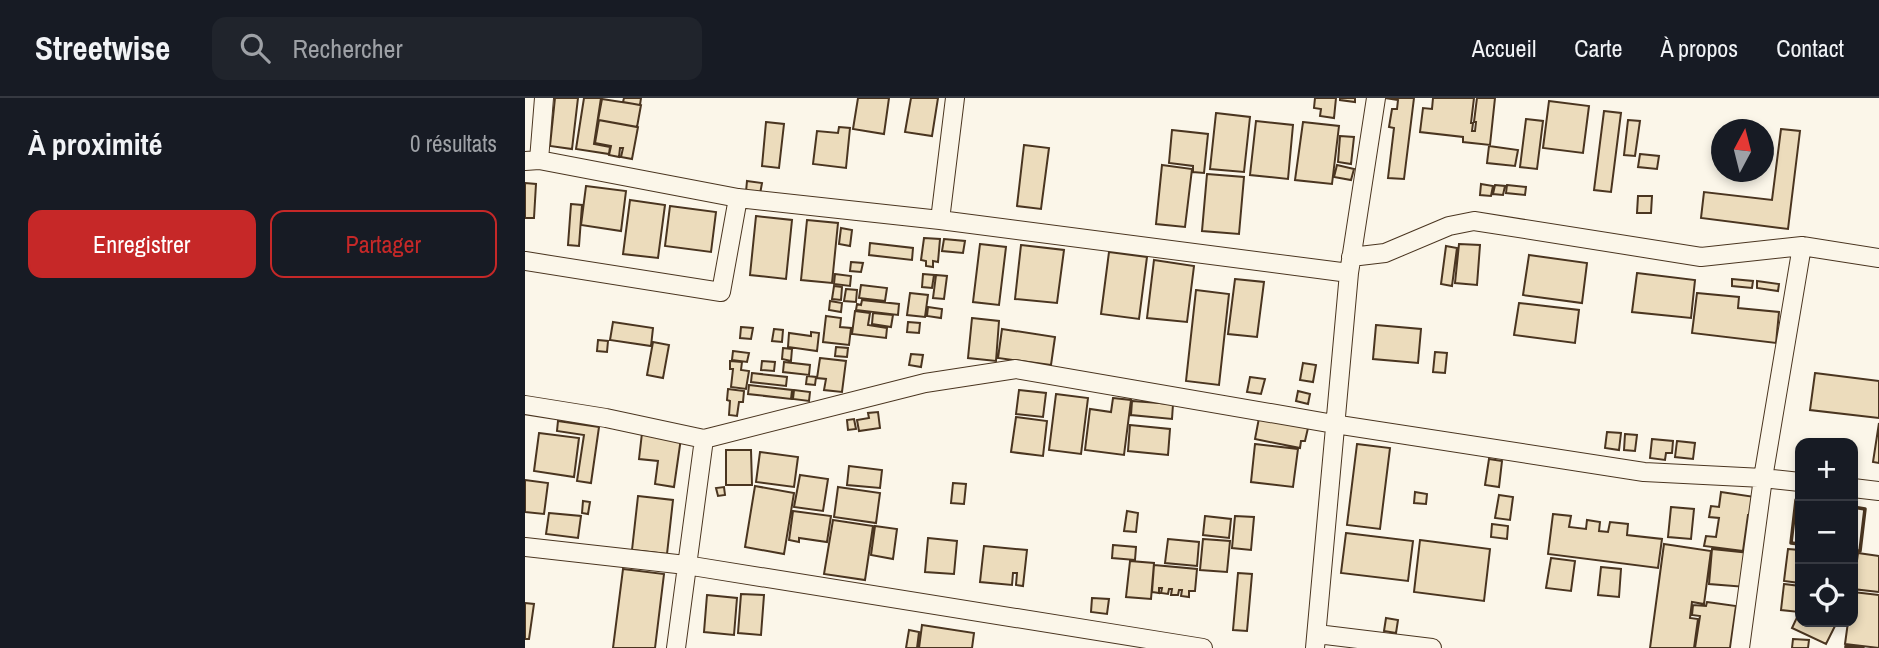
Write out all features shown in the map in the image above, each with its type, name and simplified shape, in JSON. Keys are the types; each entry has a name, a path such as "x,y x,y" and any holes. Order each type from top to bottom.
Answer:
{"street":[{"path":"544,98 532,160 738,198 1350,265 1449,226 1474,220 1701,257 1802,246 1879,258"},
{"path":"940,220 955,98"},
{"path":"1376,98 1350,265 1316,641 1432,648"},
{"path":"525,261 721,292 738,198"},
{"path":"1740,648 1763,478 1802,246"},
{"path":"525,405 606,418 704,439 925,383 1016,369 1334,424 1644,472 1795,481"},
{"path":"676,648 704,439"},
{"path":"1858,489 1879,491"},
{"path":"525,547 686,565 1203,648"}],"building":[{"path":"555,98 578,98 572,149 550,146"},
{"path":"584,98 601,98 594,144 610,147 609,154 576,149"},
{"path":"624,98 641,98 640,105 623,102"},
{"path":"858,98 889,98 884,134 853,129"},
{"path":"911,98 938,98 932,136 905,132"},
{"path":"1315,98 1336,98 1334,118 1320,116 1321,109 1314,108"},
{"path":"1355,98 1355,102 1340,100"},
{"path":"1385,98 1414,98 1404,179 1388,178 1394,128 1389,127 1392,109 1397,109 1398,100"},
{"path":"1433,98 1474,98 1471,123 1472,131 1475,131 1477,98 1495,98 1490,145 1463,142 1463,137 1420,132 1423,108 1432,109"},
{"path":"602,99 641,105 637,127 598,120"},
{"path":"1549,101 1589,106 1583,153 1543,148"},
{"path":"1604,111 1621,113 1611,192 1594,190"},
{"path":"1216,113 1250,117 1244,172 1210,169"},
{"path":"1526,119 1543,121 1537,169 1520,167"},
{"path":"599,120 638,127 632,159 621,157 623,148 620,148 619,157 609,155 611,146 595,143"},
{"path":"1628,120 1640,121 1635,156 1624,155"},
{"path":"1256,121 1293,125 1288,179 1250,175"},
{"path":"766,122 784,124 779,168 762,166"},
{"path":"1303,122 1339,126 1332,184 1295,180"},
{"path":"839,127 850,128 846,168 813,164 817,131 838,133"},
{"path":"1781,129 1800,131 1788,229 1701,218 1704,192 1772,200"},
{"path":"1172,130 1208,134 1204,173 1193,172 1193,166 1169,163"},
{"path":"1340,136 1354,137 1351,164 1338,162"},
{"path":"1024,145 1049,148 1041,209 1017,206"},
{"path":"1489,146 1518,150 1515,166 1487,163"},
{"path":"1640,154 1659,156 1657,169 1638,167"},
{"path":"1162,165 1192,169 1185,227 1156,224"},
{"path":"1337,165 1354,169 1351,180 1334,177"},
{"path":"1207,174 1244,177 1239,234 1202,231"},
{"path":"747,181 762,183 760,194 746,192"},
{"path":"525,183 536,184 534,218 525,218"},
{"path":"1481,184 1493,186 1491,196 1480,195"},
{"path":"1495,185 1505,186 1503,195 1493,194"},
{"path":"1507,185 1526,187 1525,195 1506,193"},
{"path":"586,186 626,191 621,231 581,225"},
{"path":"1638,196 1652,196 1651,213 1637,213"},
{"path":"630,200 665,205 658,258 623,254"},
{"path":"571,204 582,205 579,246 568,245"},
{"path":"670,206 716,212 711,252 665,246"},
{"path":"756,216 792,220 786,279 750,275"},
{"path":"807,220 838,223 832,283 801,280"},
{"path":"841,228 852,230 850,246 839,244"},
{"path":"924,238 940,239 938,262 933,261 933,267 926,266 926,261 921,260"},
{"path":"944,239 965,241 963,253 942,251"},
{"path":"870,243 913,248 912,260 869,255"},
{"path":"980,244 1006,247 999,305 973,302"},
{"path":"1459,244 1480,245 1477,285 1455,283"},
{"path":"1021,245 1064,250 1057,303 1015,299"},
{"path":"1446,246 1457,248 1452,286 1441,284"},
{"path":"1109,252 1147,257 1139,319 1101,314"},
{"path":"1529,255 1587,263 1582,303 1523,295"},
{"path":"1154,260 1194,266 1187,322 1147,318"},
{"path":"851,262 863,263 861,272 850,271"},
{"path":"1637,273 1695,280 1691,318 1632,312"},
{"path":"835,274 851,276 850,286 834,284"},
{"path":"923,274 934,275 932,288 922,287"},
{"path":"936,275 947,276 944,299 933,298"},
{"path":"1235,279 1264,282 1257,337 1228,334"},
{"path":"1732,279 1753,281 1752,288 1732,286"},
{"path":"1757,281 1779,284 1778,291 1757,288"},
{"path":"861,285 887,288 885,301 859,298"},
{"path":"834,286 842,287 841,300 832,299"},
{"path":"846,289 857,290 856,302 844,301"},
{"path":"1196,290 1229,294 1219,385 1186,381"},
{"path":"910,293 928,295 925,317 907,315"},
{"path":"1697,293 1739,297 1738,308 1779,312 1776,343 1692,333"},
{"path":"862,300 899,304 898,315 856,310 857,304 861,305"},
{"path":"830,301 842,303 841,312 829,310"},
{"path":"1519,303 1579,310 1575,343 1514,335"},
{"path":"928,307 942,309 941,318 927,316"},
{"path":"855,311 870,313 868,325 887,328 886,338 852,334"},
{"path":"873,313 893,315 891,327 872,324"},
{"path":"826,316 841,318 840,327 851,328 849,345 823,342"},
{"path":"972,318 999,321 996,361 968,358"},
{"path":"613,322 653,328 651,346 610,340"},
{"path":"908,322 920,323 919,333 907,332"},
{"path":"1376,325 1421,329 1418,363 1373,359"},
{"path":"741,327 753,328 751,339 740,338"},
{"path":"774,329 783,330 782,342 772,341"},
{"path":"1002,329 1055,337 1051,365 998,358"},
{"path":"811,332 819,333 817,351 788,347 789,333 811,336"},
{"path":"598,340 608,341 607,352 597,351"},
{"path":"653,342 669,345 663,378 647,375"},
{"path":"836,347 848,348 847,357 835,356"},
{"path":"783,348 792,349 791,361 782,359"},
{"path":"733,351 749,353 747,362 732,360"},
{"path":"1435,352 1447,353 1445,373 1433,372"},
{"path":"911,354 923,355 921,367 909,365"},
{"path":"820,358 846,361 842,392 824,390 826,379 817,378"},
{"path":"730,361 742,362 741,370 749,371 746,389 731,387 733,369 730,369"},
{"path":"762,361 775,362 774,371 761,370"},
{"path":"784,362 810,365 809,375 783,372"},
{"path":"1303,363 1316,365 1313,382 1300,380"},
{"path":"752,373 787,377 786,386 751,382"},
{"path":"1815,373 1879,381 1879,418 1810,410"},
{"path":"807,376 816,377 815,385 806,384"},
{"path":"1250,377 1265,379 1261,394 1247,392"},
{"path":"749,385 792,390 791,399 748,394"},
{"path":"728,389 744,391 737,416 729,415"},
{"path":"794,390 810,392 809,401 793,399"},
{"path":"1019,390 1046,393 1043,417 1016,414"},
{"path":"1298,391 1310,394 1308,404 1296,401"},
{"path":"1056,394 1088,398 1081,454 1049,450"},
{"path":"1113,398 1131,400 1124,455 1085,450 1090,409 1111,412"},
{"path":"1132,401 1173,404 1172,419 1131,415"},
{"path":"878,412 880,428 859,431 857,420 869,418 868,413"},
{"path":"1016,417 1047,421 1043,456 1011,452"},
{"path":"1259,418 1308,428 1305,441 1301,441 1300,448 1255,439"},
{"path":"854,419 856,429 848,430 847,420"},
{"path":"558,421 599,427 591,483 577,481 584,435 557,431"},
{"path":"1879,423 1879,463 1873,462"},
{"path":"1130,425 1170,429 1168,455 1128,451"},
{"path":"1607,432 1621,433 1619,450 1605,448"},
{"path":"539,433 579,438 574,477 534,471"},
{"path":"642,433 681,438 674,487 655,484 658,461 639,459"},
{"path":"1625,434 1637,435 1635,451 1624,450"},
{"path":"1652,439 1673,441 1672,453 1666,453 1665,460 1650,458"},
{"path":"1677,441 1695,443 1693,459 1675,457"},
{"path":"1255,444 1298,449 1293,487 1251,482"},
{"path":"1357,444 1390,448 1380,529 1347,525"},
{"path":"726,450 751,450 752,485 726,485"},
{"path":"760,452 798,457 794,487 756,482"},
{"path":"1489,459 1502,461 1499,487 1485,485"},
{"path":"849,466 882,470 880,488 847,485"},
{"path":"800,475 828,479 823,511 794,507"},
{"path":"525,480 548,483 544,514 525,512"},
{"path":"953,483 966,484 964,504 951,503"},
{"path":"755,486 794,493 784,554 745,547"},
{"path":"724,487 725,495 718,496 716,488"},
{"path":"838,487 880,493 876,523 834,517"},
{"path":"1415,492 1427,494 1426,504 1414,503"},
{"path":"1721,492 1755,497 1752,515 1748,515 1743,551 1704,546 1706,536 1716,537 1719,518 1709,517 1711,506 1719,507"},
{"path":"1499,495 1513,497 1510,520 1495,518"},
{"path":"638,496 673,500 667,554 632,550"},
{"path":"583,501 590,502 588,514 582,513"},
{"path":"1671,507 1694,509 1691,539 1668,537"},
{"path":"793,511 831,516 827,542 799,538 799,542 789,540"},
{"path":"1127,511 1138,513 1136,532 1124,531"},
{"path":"549,513 581,516 578,538 546,534"},
{"path":"1553,514 1571,516 1569,527 1586,529 1587,520 1600,522 1599,531 1608,532 1610,522 1628,524 1627,535 1662,539 1658,568 1548,554"},
{"path":"1205,516 1231,519 1229,538 1203,535"},
{"path":"1235,516 1254,517 1251,550 1232,548"},
{"path":"833,520 873,526 865,580 824,574"},
{"path":"1492,524 1508,526 1507,539 1491,537"},
{"path":"875,526 897,529 893,559 871,555"},
{"path":"1346,533 1413,541 1408,581 1341,573"},
{"path":"928,538 957,541 954,574 925,572"},
{"path":"1168,539 1199,542 1197,566 1165,563"},
{"path":"1203,539 1230,541 1227,572 1200,570"},
{"path":"1420,540 1490,549 1484,601 1414,592"},
{"path":"1664,544 1711,551 1704,604 1692,602 1690,618 1698,619 1694,648 1650,648"},
{"path":"1113,545 1136,547 1135,560 1112,558"},
{"path":"984,546 1027,550 1023,586 1016,585 1017,573 1013,573 1012,585 980,582"},
{"path":"1712,549 1750,553 1746,587 1709,584"},
{"path":"1788,549 1795,550 1795,582 1784,581"},
{"path":"1858,553 1879,556 1879,592 1858,590"},
{"path":"1551,558 1575,561 1571,591 1546,588"},
{"path":"1130,561 1154,563 1151,599 1126,597"},
{"path":"1154,565 1197,569 1195,591 1189,591 1189,597 1181,596 1182,590 1179,590 1178,595 1171,595 1172,589 1169,589 1168,594 1161,593 1162,588 1159,588 1159,593 1152,592"},
{"path":"1601,567 1621,569 1619,597 1598,595"},
{"path":"623,569 664,574 655,648 613,648"},
{"path":"1238,573 1252,574 1247,631 1233,630"},
{"path":"1784,584 1795,585 1795,612 1781,610"},
{"path":"1858,593 1879,595 1879,648 1845,644 1847,627 1858,627"},
{"path":"741,594 764,595 761,635 738,633"},
{"path":"707,595 737,598 734,635 704,632"},
{"path":"1092,598 1109,599 1107,614 1091,612"},
{"path":"1707,602 1736,606 1730,648 1695,648 1700,616 1692,615 1693,605 1706,606"},
{"path":"525,603 534,604 529,639 525,639"},
{"path":"1386,618 1398,620 1396,633 1384,631"},
{"path":"1795,622 1795,627 1834,627 1826,644 1792,628"},
{"path":"922,625 974,633 972,648 919,648"},
{"path":"909,630 919,632 917,648 906,648"},
{"path":"1793,639 1809,640 1808,648 1792,648"}],"wall":[{"path":"1858,508 1865,509 1858,551"},
{"path":"1795,509 1791,543 1795,543"},
{"path":"1846,648 1863,648"}]}
